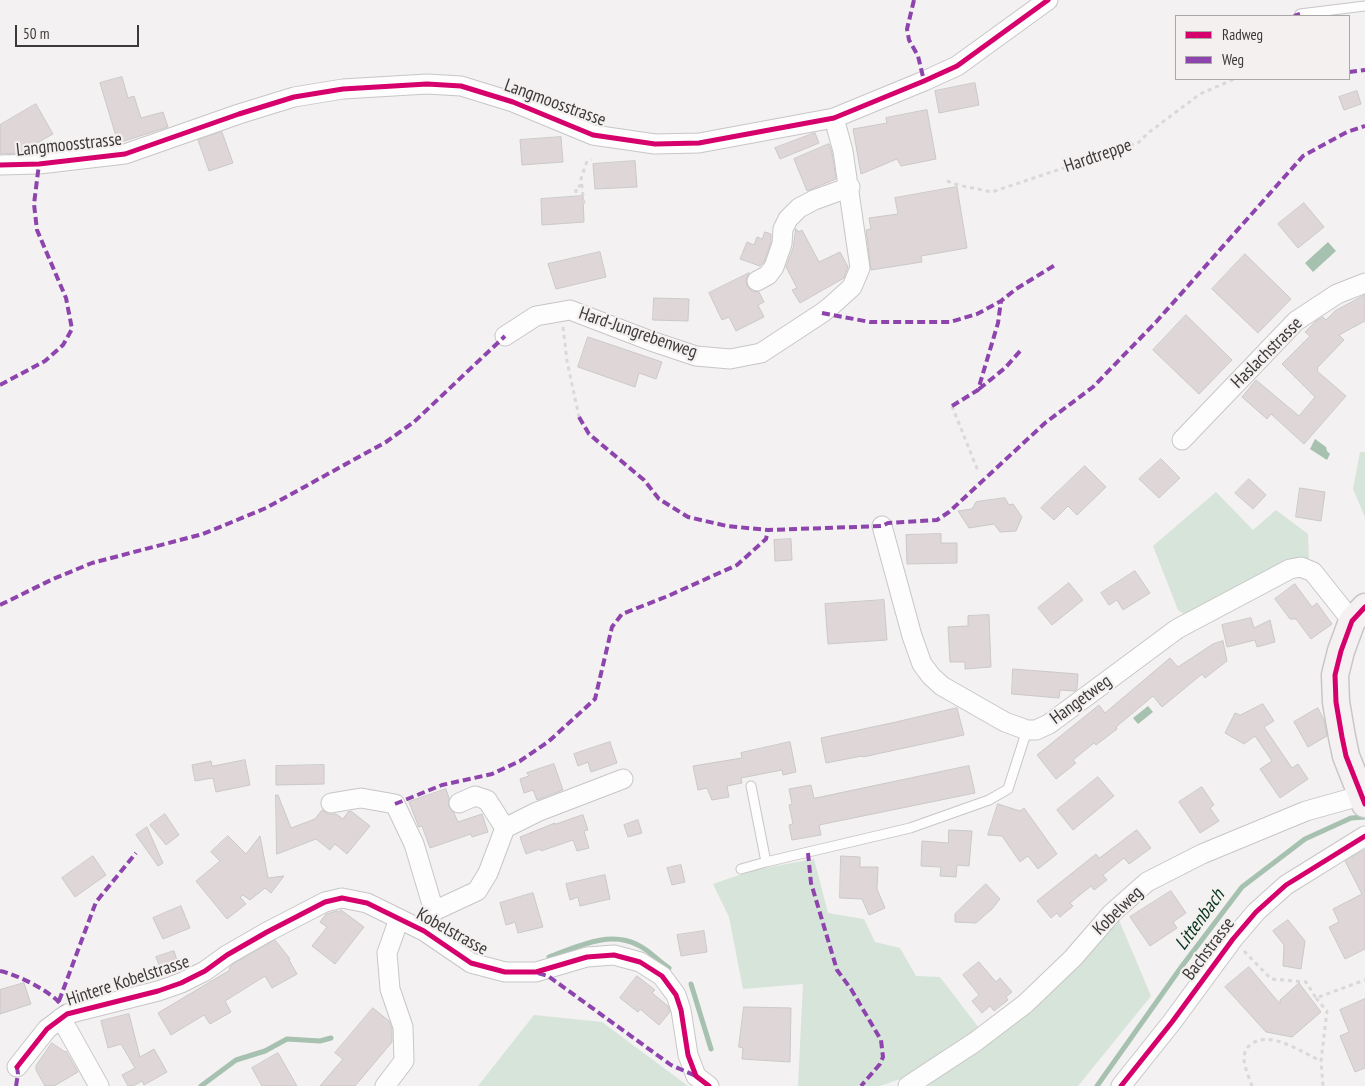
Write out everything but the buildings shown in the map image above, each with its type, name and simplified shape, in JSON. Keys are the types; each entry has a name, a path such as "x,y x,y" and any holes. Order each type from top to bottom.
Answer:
{"street":[{"name":"Langmoosstrasse","path":"0,165 39,164 125,154 294,97 343,89 418,84 461,86 513,102 593,135 656,144 699,142 834,118 957,66 1048,0"},
{"name":"Hard-Jungrebenweg","path":"505,336 536,316 570,310 696,356 730,359 761,353 831,306 852,287 860,268 850,188 834,118"},
{"path":"757,281 768,275 774,267 782,244 783,228 799,208 814,200 850,188"},
{"name":"Haslachstrasse","path":"1182,440 1296,321 1337,294 1365,283"},
{"name":"Hangetweg","path":"882,526 912,636 922,664 942,686 1005,722 1027,730 1036,730 1049,724 1177,629 1290,569 1301,568 1314,572 1358,614"},
{"path":"1358,614 1341,651 1335,674 1336,702 1346,756 1364,800"},
{"path":"460,803 475,796 487,800 505,828 536,812 623,779"},
{"path":"331,803 361,798 395,804 414,844 434,911 424,931"},
{"name":"Kobelweg","path":"908,1086 975,1042 1025,1004 1072,958 1112,913 1147,882 1202,854 1306,811 1349,799 1364,800"},
{"name":"Kobelstrasse","path":"434,911 477,891 488,872 505,828"},
{"name":"Bachstrasse","path":"1123,1085 1233,939 1256,912 1286,884 1365,836"},
{"name":"Kobelstrasse","path":"342,898 368,903 424,931 471,963 505,972 536,972 586,957 614,956 640,962 662,976 676,995 681,1010 688,1055 696,1076 709,1086"},
{"name":"Hintere Kobelstrasse","path":"17,1067 47,1029 67,1014 181,983 267,932 325,902 342,898"},
{"name":"Kobelstrasse","path":"385,1086 404,1061 403,1027 390,989 387,953 399,919"},
{"path":"61,1018 99,1086"}],"lane":[{"path":"1300,14 1365,6"},
{"path":"741,870 766,862 910,828 989,800 1008,789 1027,730"},
{"path":"751,786 766,862"}],"path":[{"path":"584,204 582,180 587,161 591,159"},
{"path":"576,193 576,188 582,185"},
{"path":"561,311 567,361 579,417"},
{"path":"952,406 978,471"},
{"path":"1233,939 1272,979 1306,982 1316,998 1327,1010 1320,1061 1323,1086"},
{"path":"1316,998 1365,980"},
{"path":"1252,1086 1244,1058 1246,1049 1255,1040 1271,1040 1285,1044 1320,1061"}],"shaded area":[{"path":"1328,242 1336,251 1313,272 1305,263"},
{"path":"1315,439 1326,447 1330,454 1327,460 1310,449"},
{"path":"1360,452 1365,452 1365,517 1353,489"},
{"path":"1216,492 1253,530 1276,510 1308,534 1309,559 1294,561 1195,612 1184,614 1178,610 1153,546"},
{"path":"1148,706 1153,712 1138,724 1133,718"},
{"path":"814,859 828,913 864,919 875,942 900,948 916,976 940,977 979,1028 906,1077 880,1086 798,1086 803,984 743,989 729,917 713,884 754,870"},
{"path":"1119,920 1151,996 1078,1086 928,1086 953,1064 1036,1006"},
{"path":"534,1015 602,1022 688,1086 478,1086"}],"waterway":[{"name":"Littenbach","path":"1097,1086 1182,966 1242,887 1305,839 1351,818 1365,817"},
{"path":"549,957 593,942 616,939 642,947 669,968"},
{"path":"691,984 711,1049"},
{"path":"201,1086 236,1060 265,1051 287,1039 320,1041 331,1038"}],"marked path":[{"path":"914,0 907,29 909,40 918,56 924,81"},
{"path":"1350,72 1365,70"},
{"path":"579,417 589,434 644,480 659,499 688,517 727,526 768,530 882,526 888,523 937,520 949,512 1045,423 1093,387 1156,322 1303,156 1347,132 1365,126"},
{"path":"0,385 45,361 63,345 72,329 66,298 37,230 34,204 39,164"},
{"path":"822,313 870,322 950,322 977,314 1001,301 1016,289 1055,265"},
{"path":"952,406 978,390 998,323 1001,301"},
{"path":"0,605 53,579 92,563 203,534 266,508 386,442 414,422 505,336"},
{"path":"979,389 1005,368 1021,350"},
{"path":"395,804 442,785 492,774 520,761 548,742 595,699 612,627 622,614 737,565 766,539 768,530"},
{"path":"59,1001 96,902 136,853"},
{"path":"808,853 811,883 837,970 851,989 881,1040 883,1057 880,1064 861,1086"},
{"path":"0,971 34,984 51,995 62,1006"},
{"path":"538,973 548,976 671,1065 696,1076"},
{"path":"16,1086 17,1067"}],"cycle path":[{"path":"0,165 39,164 125,154 294,97 343,89 427,84 461,86 513,102 593,135 655,144 699,143 834,118 957,66 1048,0"},
{"path":"1365,607 1352,621 1335,675 1336,702 1346,756 1365,804"},
{"path":"1121,1086 1172,1022 1233,939 1256,912 1286,885 1365,836"},
{"path":"17,1067 47,1029 67,1014 158,991 181,983 205,971 227,955 267,932 325,902 342,898 367,903 424,931 471,963 505,972 536,972 587,957 614,955 640,962 662,976 676,995 681,1010 688,1055 696,1076 709,1086"}]}
